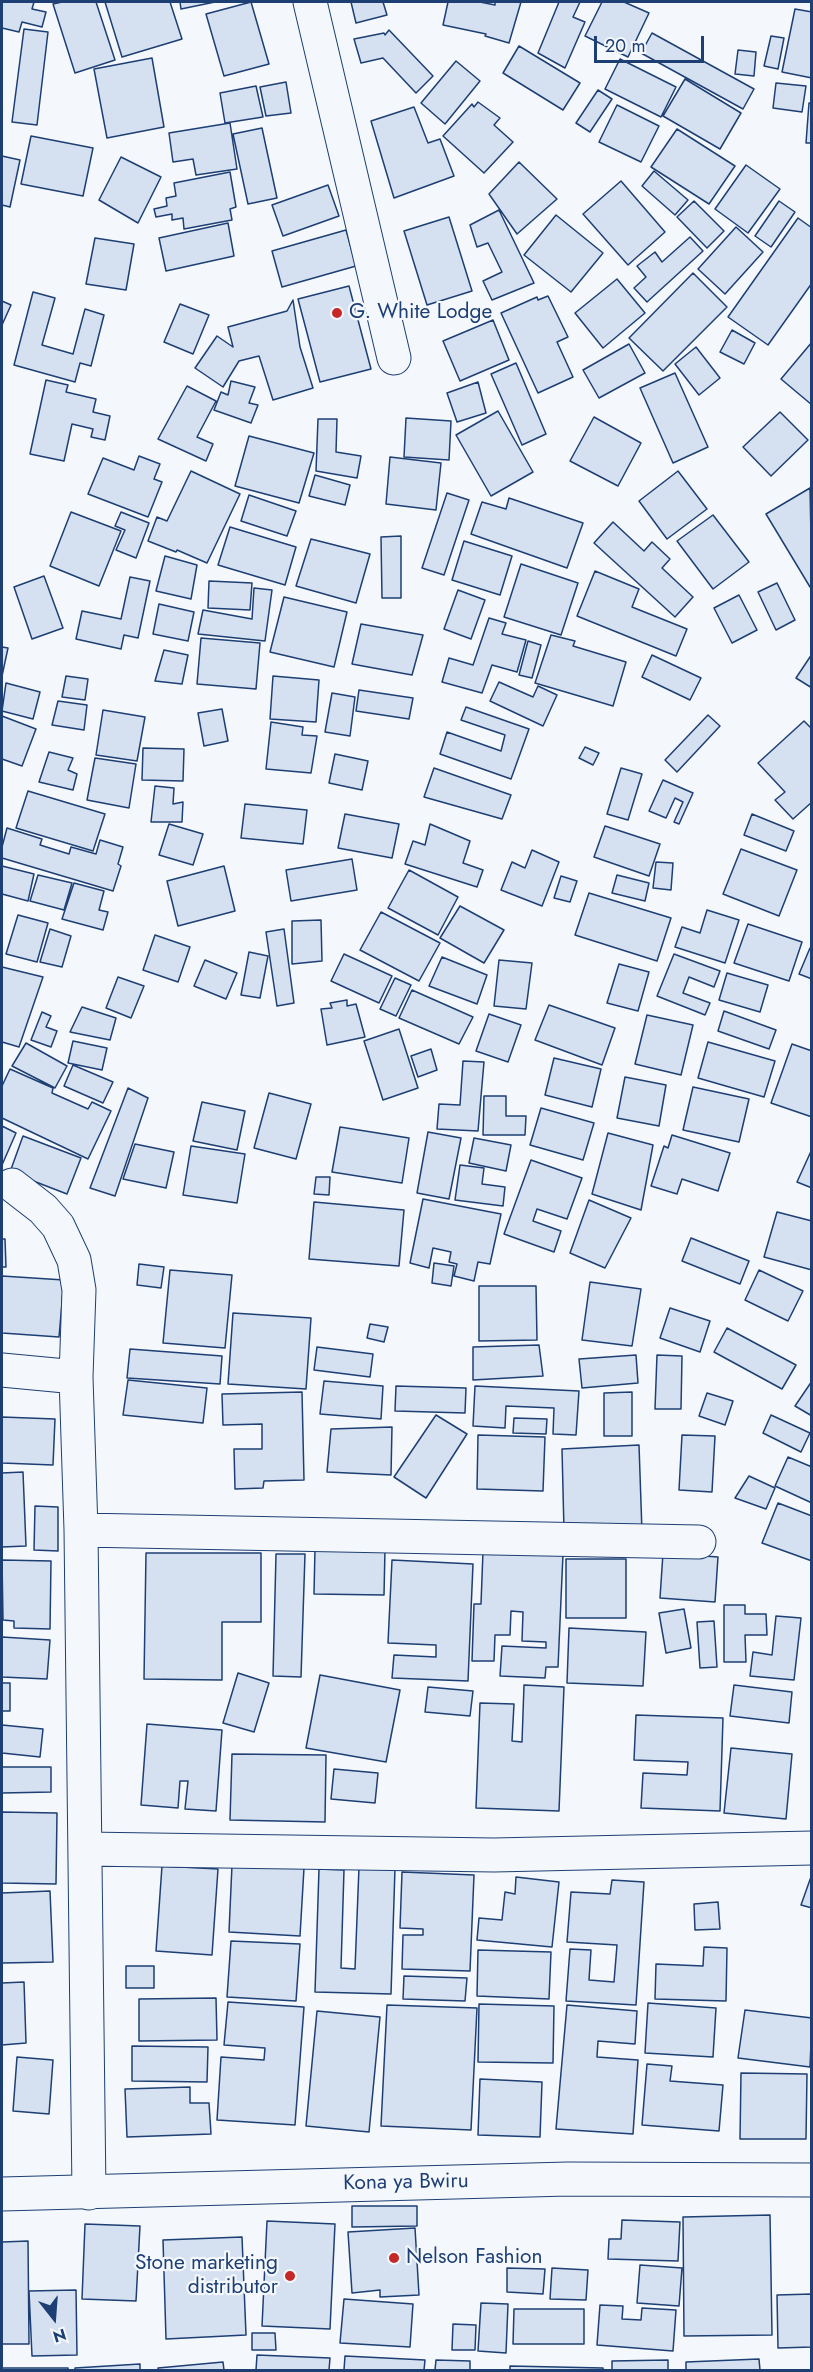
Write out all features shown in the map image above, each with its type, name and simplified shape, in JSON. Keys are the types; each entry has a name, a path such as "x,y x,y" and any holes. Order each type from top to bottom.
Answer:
{"street":[{"path":"310,2 394,358"},
{"path":"12,1185 43,1209 58,1226 74,1260 79,1290 75,1377 81,1530 89,2193"},
{"path":"2,1370 75,1377"},
{"path":"81,1530 699,1542"},
{"path":"85,1849 494,1855 812,1848"},
{"name":"Kona ya Bwiru","path":"2,2194 568,2179 812,2180"}],"building":[{"path":"2,2 34,2 32,9 46,12 42,27 22,22 19,32 2,28"},
{"path":"96,2 115,60 75,73 53,4"},
{"path":"105,2 170,2 182,39 122,57"},
{"path":"180,2 215,2 181,9"},
{"path":"251,2 269,64 224,76 206,14"},
{"path":"351,2 383,2 387,15 356,23"},
{"path":"448,2 480,2 495,5 495,2 521,2 509,43 485,36 486,34 443,25"},
{"path":"559,2 580,2 573,17 585,22 565,68 538,53"},
{"path":"602,2 624,2 649,13 628,57 585,36"},
{"path":"795,9 812,12 812,78 782,72"},
{"path":"24,29 48,32 37,125 12,122"},
{"path":"389,30 433,76 416,93 383,58 361,63 354,39 384,33 385,35"},
{"path":"652,33 754,89 743,109 641,53"},
{"path":"771,36 784,38 778,69 764,66"},
{"path":"519,46 580,83 563,110 503,73"},
{"path":"738,50 756,52 754,76 735,74"},
{"path":"152,58 164,127 107,138 94,69"},
{"path":"620,59 676,87 661,117 605,89"},
{"path":"456,61 480,81 445,124 421,103"},
{"path":"685,79 741,113 720,149 663,116"},
{"path":"286,82 291,113 266,116 260,87"},
{"path":"776,83 806,86 802,112 773,108"},
{"path":"256,86 263,117 225,123 220,93"},
{"path":"598,90 612,99 590,132 576,123"},
{"path":"478,102 500,118 494,125 513,142 484,173 443,136 472,104 474,107"},
{"path":"809,103 812,103 812,143 806,143"},
{"path":"617,105 659,126 641,162 599,142"},
{"path":"414,107 428,143 440,139 454,176 394,198 371,121"},
{"path":"230,123 237,169 196,175 193,159 173,162 169,133"},
{"path":"262,128 277,198 248,204 233,134"},
{"path":"677,129 735,166 709,204 651,167"},
{"path":"31,136 93,148 83,196 21,184"},
{"path":"2,156 20,160 10,207 2,205"},
{"path":"121,157 161,177 138,223 99,200"},
{"path":"519,162 557,199 517,234 489,194"},
{"path":"746,165 780,189 748,233 715,209"},
{"path":"654,171 688,200 675,215 642,186"},
{"path":"230,172 236,207 230,209 232,220 184,229 183,218 172,220 172,214 156,217 154,209 167,206 166,198 176,196 174,183"},
{"path":"621,181 665,232 628,265 583,214"},
{"path":"328,185 339,216 283,236 272,205"},
{"path":"694,201 724,231 707,248 677,217"},
{"path":"779,201 795,212 771,247 755,236"},
{"path":"499,210 534,283 492,300 483,281 502,272 488,243 477,247 470,225"},
{"path":"556,215 603,253 571,292 524,255"},
{"path":"449,217 472,291 427,305 404,231"},
{"path":"798,218 812,228 812,283 768,345 728,317"},
{"path":"228,223 234,256 166,271 159,238"},
{"path":"736,227 763,252 725,294 698,269"},
{"path":"346,230 356,266 282,287 272,251"},
{"path":"690,237 703,251 647,302 634,288 646,277 637,266 655,252 662,262"},
{"path":"95,238 134,244 126,290 86,284"},
{"path":"693,273 727,307 663,371 629,338"},
{"path":"617,279 645,313 603,348 575,313"},
{"path":"349,286 371,369 320,382 298,299"},
{"path":"33,292 55,298 42,345 73,354 85,309 104,315 91,366 80,363 75,382 14,365"},
{"path":"548,296 568,337 557,342 573,377 538,393 501,313 537,297 538,300"},
{"path":"293,300 300,347 313,388 273,400 259,356 239,361 223,387 195,368 217,336 233,347 228,327 287,311"},
{"path":"2,301 11,305 2,325"},
{"path":"180,304 209,315 193,354 164,342"},
{"path":"493,320 509,360 460,381 443,341"},
{"path":"732,330 755,343 744,364 720,352"},
{"path":"812,342 812,405 781,379"},
{"path":"629,344 645,373 599,398 583,370"},
{"path":"696,347 720,378 699,395 675,364"},
{"path":"516,363 546,434 522,445 491,374"},
{"path":"675,373 708,447 673,463 640,388"},
{"path":"46,380 68,385 66,392 96,399 93,412 110,416 105,440 91,437 93,429 72,424 64,461 30,454"},
{"path":"231,381 255,387 249,403 258,405 251,423 214,410 221,392 228,395"},
{"path":"478,382 486,413 457,422 447,393"},
{"path":"187,386 216,401 197,437 213,444 206,461 158,439"},
{"path":"498,411 533,472 491,496 456,435"},
{"path":"780,412 808,440 771,476 743,447"},
{"path":"594,417 641,443 618,486 570,461"},
{"path":"406,418 451,421 449,460 404,457"},
{"path":"318,419 337,419 336,452 361,456 357,478 316,471"},
{"path":"249,436 314,453 299,503 235,486"},
{"path":"139,456 160,464 154,479 162,482 148,517 88,494 103,458 134,470"},
{"path":"390,457 441,463 436,510 386,504"},
{"path":"191,471 240,494 207,563 148,541 157,517 167,521"},
{"path":"678,471 707,509 667,539 639,501"},
{"path":"315,475 350,485 345,505 309,496"},
{"path":"810,488 812,586 810,587 766,514"},
{"path":"447,493 469,500 444,575 422,568"},
{"path":"249,495 296,511 287,536 241,521"},
{"path":"509,498 583,523 567,568 471,534 482,502 506,509"},
{"path":"71,512 121,531 99,586 50,566"},
{"path":"121,512 149,523 136,558 116,550 125,530 115,526"},
{"path":"713,515 749,562 713,589 677,541"},
{"path":"613,522 644,551 652,542 670,559 662,568 693,597 675,617 594,543"},
{"path":"230,527 296,547 285,585 218,565"},
{"path":"401,536 401,598 382,598 381,537"},
{"path":"311,539 370,554 356,603 296,586"},
{"path":"464,541 512,556 500,595 452,580"},
{"path":"165,556 197,565 191,599 156,591"},
{"path":"521,564 578,583 561,635 504,617"},
{"path":"595,571 639,589 632,607 687,629 676,656 577,616"},
{"path":"44,576 63,628 32,639 14,587"},
{"path":"130,577 150,581 138,638 124,635 121,649 76,639 82,611 121,619"},
{"path":"209,581 252,583 250,610 208,608"},
{"path":"777,583 795,620 776,630 758,592"},
{"path":"254,588 272,590 265,641 198,634 203,610 252,619"},
{"path":"458,590 485,600 471,639 444,629"},
{"path":"739,595 757,630 732,643 714,608"},
{"path":"284,597 347,612 334,667 270,652"},
{"path":"159,604 194,612 188,641 153,634"},
{"path":"489,618 506,623 502,634 526,640 517,672 492,665 482,693 442,682 449,658 473,665"},
{"path":"361,624 423,635 412,675 352,664"},
{"path":"551,635 575,641 573,646 626,662 613,706 535,683"},
{"path":"201,638 260,643 256,689 197,684"},
{"path":"528,641 541,645 532,678 519,675"},
{"path":"2,647 8,648 2,676"},
{"path":"164,650 188,655 182,684 155,681"},
{"path":"812,654 812,688 796,678"},
{"path":"652,655 701,678 690,700 642,677"},
{"path":"66,676 88,679 85,700 62,697"},
{"path":"273,676 319,680 316,722 270,719"},
{"path":"499,682 533,697 538,686 557,695 543,726 490,701"},
{"path":"6,683 40,692 33,719 2,711"},
{"path":"359,690 413,698 409,719 356,711"},
{"path":"332,693 355,697 350,736 325,732"},
{"path":"58,701 87,705 84,730 52,725"},
{"path":"466,707 529,729 511,779 440,754 447,732 501,751 505,735 461,720"},
{"path":"222,709 228,741 204,746 198,713"},
{"path":"103,710 145,717 137,761 96,755"},
{"path":"708,715 720,726 677,772 665,760"},
{"path":"2,716 36,729 22,766 2,759"},
{"path":"804,721 812,729 812,802 793,819 775,800 785,792 758,763"},
{"path":"271,722 303,727 302,735 317,736 311,773 266,769"},
{"path":"585,747 599,753 593,765 579,758"},
{"path":"143,748 184,749 183,781 142,780"},
{"path":"49,752 73,758 68,770 77,774 73,790 39,782"},
{"path":"335,754 368,761 362,790 329,783"},
{"path":"95,758 136,764 129,808 87,800"},
{"path":"434,768 511,795 502,819 424,797"},
{"path":"621,768 642,774 628,820 607,814"},
{"path":"663,780 693,793 679,824 674,822 683,802 675,798 666,818 649,811"},
{"path":"155,786 174,788 173,804 183,802 182,822 151,822"},
{"path":"28,791 105,814 93,851 16,828"},
{"path":"245,804 307,810 303,844 241,838"},
{"path":"345,814 399,824 392,858 338,848"},
{"path":"752,814 794,831 786,851 744,835"},
{"path":"169,824 203,834 193,865 159,855"},
{"path":"430,824 470,841 463,863 483,870 477,887 405,864 413,841 425,845"},
{"path":"605,826 660,844 649,876 594,857"},
{"path":"7,828 42,839 40,845 69,854 71,847 96,854 100,840 123,847 118,864 121,866 113,891 2,858 2,847"},
{"path":"741,849 797,870 779,916 723,894"},
{"path":"532,850 559,862 542,906 501,890 512,862 525,868"},
{"path":"352,859 357,890 291,901 286,870"},
{"path":"656,862 673,863 671,890 653,888"},
{"path":"2,866 34,874 28,901 2,894"},
{"path":"224,866 235,911 178,926 167,881"},
{"path":"409,870 458,897 438,935 388,908"},
{"path":"38,875 72,883 64,910 30,901"},
{"path":"617,875 649,883 645,901 612,893"},
{"path":"561,876 577,881 570,902 554,898"},
{"path":"74,883 104,891 99,910 108,912 103,930 62,919"},
{"path":"589,893 671,918 657,961 575,935"},
{"path":"460,906 504,930 484,963 440,938"},
{"path":"707,910 739,920 725,963 675,947 682,927 700,933"},
{"path":"381,912 440,943 419,981 360,950"},
{"path":"18,915 48,923 37,962 6,954"},
{"path":"321,920 322,961 292,964 292,921"},
{"path":"748,924 802,942 789,981 734,963"},
{"path":"50,929 71,936 62,967 40,962"},
{"path":"284,929 294,1003 277,1006 266,932"},
{"path":"155,935 190,947 178,982 143,970"},
{"path":"812,948 812,979 799,974"},
{"path":"249,952 268,956 260,998 241,995"},
{"path":"344,954 392,976 379,1003 331,981"},
{"path":"674,954 720,971 714,987 689,977 683,993 710,1003 705,1015 657,996"},
{"path":"442,957 487,975 477,1004 429,986"},
{"path":"205,960 237,973 226,999 194,986"},
{"path":"499,960 532,963 526,1009 494,1006"},
{"path":"619,964 649,972 638,1011 607,1003"},
{"path":"2,967 43,977 19,1047 2,1042"},
{"path":"727,973 768,985 760,1012 719,1000"},
{"path":"118,977 144,986 131,1018 106,1008"},
{"path":"395,978 411,985 396,1016 380,1009"},
{"path":"412,990 473,1017 459,1044 399,1018"},
{"path":"347,1000 347,1006 356,1004 365,1037 327,1045 321,1009 332,1008 330,1003"},
{"path":"549,1005 615,1028 602,1065 535,1040"},
{"path":"82,1007 116,1018 110,1040 70,1032"},
{"path":"724,1011 776,1030 769,1049 718,1031"},
{"path":"42,1012 51,1016 46,1027 57,1031 51,1047 31,1040"},
{"path":"489,1014 521,1025 508,1062 476,1051"},
{"path":"647,1015 693,1025 681,1075 635,1064"},
{"path":"399,1029 418,1088 383,1100 364,1041"},
{"path":"73,1041 107,1048 102,1070 68,1063"},
{"path":"708,1042 775,1061 764,1097 698,1078"},
{"path":"26,1043 67,1066 55,1088 12,1066"},
{"path":"792,1044 812,1051 812,1117 771,1103"},
{"path":"431,1049 437,1070 418,1077 411,1056"},
{"path":"554,1058 601,1069 592,1107 545,1095"},
{"path":"463,1061 484,1062 478,1131 437,1129 439,1104 460,1105"},
{"path":"73,1065 113,1082 103,1103 64,1086"},
{"path":"10,1069 53,1088 52,1093 88,1109 92,1102 111,1111 88,1159 2,1118 2,1086"},
{"path":"625,1077 666,1085 659,1126 617,1118"},
{"path":"693,1087 749,1099 739,1142 683,1130"},
{"path":"128,1088 148,1098 115,1196 90,1188"},
{"path":"269,1093 311,1104 296,1159 254,1148"},
{"path":"484,1096 506,1096 506,1116 526,1116 525,1135 483,1135"},
{"path":"202,1102 245,1111 237,1150 193,1141"},
{"path":"541,1108 594,1123 583,1160 530,1145"},
{"path":"2,1126 16,1133 2,1165"},
{"path":"340,1127 409,1138 402,1183 332,1172"},
{"path":"428,1132 461,1138 449,1199 417,1193"},
{"path":"608,1133 653,1145 641,1210 592,1194"},
{"path":"672,1135 730,1153 718,1191 682,1179 677,1194 651,1186 664,1146 668,1148"},
{"path":"23,1136 81,1158 67,1194 10,1172"},
{"path":"474,1138 511,1145 506,1171 469,1163"},
{"path":"135,1144 174,1152 166,1188 123,1179"},
{"path":"191,1146 245,1154 237,1203 183,1195"},
{"path":"812,1149 812,1188 797,1182"},
{"path":"531,1160 582,1178 567,1219 537,1209 533,1221 561,1231 554,1252 504,1234"},
{"path":"460,1165 484,1168 482,1184 505,1187 503,1206 455,1200"},
{"path":"316,1177 330,1177 329,1195 314,1194"},
{"path":"423,1199 501,1214 490,1264 478,1262 474,1281 454,1276 457,1264 449,1262 451,1252 433,1248 429,1268 410,1263"},
{"path":"589,1200 631,1218 605,1268 570,1253"},
{"path":"314,1202 404,1210 399,1266 309,1259"},
{"path":"777,1212 812,1221 812,1270 764,1257"},
{"path":"691,1238 749,1261 740,1284 682,1261"},
{"path":"2,1239 5,1239 6,1267 2,1267"},
{"path":"434,1263 454,1266 451,1286 432,1283"},
{"path":"139,1264 164,1267 161,1288 137,1285"},
{"path":"170,1270 232,1275 225,1348 163,1343"},
{"path":"759,1270 803,1291 788,1321 745,1300"},
{"path":"2,1276 64,1280 59,1337 2,1333"},
{"path":"590,1282 641,1289 632,1346 582,1340"},
{"path":"479,1286 536,1286 537,1340 479,1341"},
{"path":"670,1308 710,1321 700,1352 660,1338"},
{"path":"233,1313 311,1318 306,1389 228,1384"},
{"path":"370,1324 388,1327 384,1342 367,1338"},
{"path":"727,1328 796,1365 782,1389 714,1352"},
{"path":"539,1345 543,1376 473,1380 473,1347"},
{"path":"317,1347 373,1354 370,1377 314,1370"},
{"path":"130,1349 222,1356 220,1384 127,1378"},
{"path":"636,1355 638,1383 582,1388 579,1359"},
{"path":"657,1355 682,1356 681,1409 655,1409"},
{"path":"128,1380 207,1388 203,1423 123,1415"},
{"path":"324,1381 383,1386 381,1419 320,1414"},
{"path":"812,1381 812,1416 795,1406"},
{"path":"396,1386 466,1388 465,1413 395,1411"},
{"path":"475,1386 579,1391 576,1435 553,1434 554,1408 506,1406 505,1428 473,1426"},
{"path":"302,1392 304,1480 264,1481 263,1488 235,1489 234,1449 262,1449 262,1424 223,1425 222,1394"},
{"path":"632,1392 632,1436 604,1436 604,1393"},
{"path":"707,1393 733,1401 725,1425 699,1416"},
{"path":"436,1415 467,1434 426,1498 394,1477"},
{"path":"771,1415 810,1433 801,1452 763,1433"},
{"path":"2,1417 55,1419 53,1465 2,1463"},
{"path":"514,1418 547,1419 546,1434 513,1433"},
{"path":"392,1427 391,1475 327,1472 331,1429"},
{"path":"478,1435 545,1437 543,1491 477,1489"},
{"path":"682,1435 715,1436 712,1492 679,1490"},
{"path":"639,1445 642,1532 564,1531 562,1449"},
{"path":"788,1457 812,1467 812,1503 775,1486"},
{"path":"23,1472 26,1546 2,1547 2,1473"},
{"path":"749,1476 775,1488 766,1509 735,1498"},
{"path":"778,1503 812,1516 812,1561 762,1543"},
{"path":"35,1506 58,1507 58,1551 34,1550"},
{"path":"315,1548 385,1549 384,1595 314,1594"},
{"path":"483,1551 563,1554 558,1667 546,1667 545,1678 500,1676 502,1646 546,1648 546,1642 522,1641 523,1612 511,1611 510,1635 495,1635 494,1661 472,1661 474,1604 481,1604"},
{"path":"146,1553 261,1553 261,1622 222,1622 222,1680 144,1679"},
{"path":"663,1553 718,1557 715,1602 660,1598"},
{"path":"276,1554 305,1554 301,1677 273,1676"},
{"path":"566,1559 626,1559 626,1618 566,1618"},
{"path":"2,1560 51,1561 50,1629 14,1628 14,1621 3,1620"},
{"path":"392,1560 473,1564 468,1681 392,1678 394,1655 436,1657 436,1645 388,1643"},
{"path":"724,1605 745,1605 745,1614 766,1614 767,1635 745,1635 746,1662 724,1662"},
{"path":"684,1609 691,1648 666,1653 659,1613"},
{"path":"776,1616 801,1618 794,1680 750,1676 753,1652 772,1655"},
{"path":"714,1621 717,1667 700,1668 697,1622"},
{"path":"569,1628 646,1632 643,1686 567,1683"},
{"path":"2,1637 50,1640 47,1679 2,1677"},
{"path":"238,1673 269,1683 254,1732 223,1723"},
{"path":"320,1675 400,1690 386,1762 306,1748"},
{"path":"2,1683 10,1683 10,1711 2,1711"},
{"path":"524,1685 564,1687 559,1811 476,1808 480,1703 514,1704 512,1741 522,1742"},
{"path":"734,1685 792,1692 789,1723 730,1716"},
{"path":"428,1687 473,1691 470,1716 425,1712"},
{"path":"636,1715 723,1718 720,1811 641,1808 643,1773 687,1775 688,1762 634,1760"},
{"path":"147,1724 222,1730 216,1811 185,1809 188,1781 180,1781 178,1808 141,1805"},
{"path":"2,1725 43,1729 40,1757 2,1753"},
{"path":"731,1748 792,1754 786,1819 724,1813"},
{"path":"232,1754 326,1755 325,1822 230,1820"},
{"path":"2,1767 51,1767 51,1792 2,1793"},
{"path":"334,1769 378,1773 375,1803 331,1799"},
{"path":"2,1812 57,1813 56,1884 2,1883"},
{"path":"232,1865 304,1868 300,1936 229,1932"},
{"path":"162,1866 218,1869 212,1955 156,1951"},
{"path":"359,1867 395,1868 391,1994 315,1992 319,1869 344,1870 341,1968 355,1969"},
{"path":"402,1872 474,1875 470,1971 402,1969 403,1935 423,1935 423,1929 400,1928"},
{"path":"812,1874 812,1908 801,1905"},
{"path":"516,1877 559,1882 552,1947 477,1940 479,1918 502,1920 505,1892 515,1894"},
{"path":"612,1880 644,1882 636,2005 566,2001 570,1949 591,1950 589,1980 614,1982 617,1945 567,1942 571,1892 610,1894"},
{"path":"50,1891 53,1962 2,1963 2,1893"},
{"path":"718,1902 720,1929 695,1930 694,1904"},
{"path":"231,1941 300,1944 296,2001 227,1997"},
{"path":"704,1947 727,1948 726,2001 655,1999 656,1964 703,1966"},
{"path":"478,1950 551,1952 549,1999 477,1996"},
{"path":"126,1966 154,1966 154,1988 126,1988"},
{"path":"404,1976 467,1978 465,2001 403,1999"},
{"path":"24,1982 26,2043 2,2045 2,1983"},
{"path":"216,1998 217,2040 139,2041 139,1999"},
{"path":"228,2002 304,2007 295,2125 217,2120 221,2057 264,2060 265,2048 224,2045"},
{"path":"648,2003 716,2008 713,2057 645,2053"},
{"path":"479,2004 554,2006 553,2063 478,2062"},
{"path":"387,2005 477,2008 471,2130 381,2126"},
{"path":"567,2005 637,2011 635,2044 598,2041 597,2057 638,2060 633,2134 556,2129"},
{"path":"745,2010 812,2018 810,2067 738,2058"},
{"path":"317,2011 380,2017 369,2132 306,2126"},
{"path":"132,2046 208,2047 207,2082 132,2081"},
{"path":"17,2057 53,2060 49,2114 13,2111"},
{"path":"647,2064 672,2066 670,2081 723,2085 719,2131 642,2125"},
{"path":"741,2073 807,2074 806,2139 740,2139"},
{"path":"480,2079 542,2082 540,2137 478,2135"},
{"path":"190,2087 190,2103 209,2103 211,2134 127,2137 125,2089"},
{"path":"352,2206 417,2206 417,2226 352,2227"},
{"path":"770,2215 772,2335 684,2336 683,2217"},
{"path":"622,2220 680,2222 678,2261 608,2259 609,2239 621,2239"},
{"path":"267,2221 335,2224 330,2329 262,2326"},
{"path":"85,2224 140,2226 136,2301 82,2299"},
{"path":"415,2228 419,2295 380,2297 380,2290 352,2293 348,2232"},
{"path":"242,2237 246,2335 166,2339 163,2240"},
{"path":"28,2241 29,2344 2,2344 2,2242"},
{"path":"640,2265 682,2268 679,2306 637,2303"},
{"path":"507,2268 545,2269 543,2294 507,2292"},
{"path":"552,2268 588,2270 586,2300 550,2299"},
{"path":"76,2290 77,2355 32,2356 29,2291"},
{"path":"812,2294 812,2347 778,2348 777,2295"},
{"path":"344,2299 413,2304 410,2347 340,2343"},
{"path":"481,2303 508,2304 506,2353 478,2351"},
{"path":"600,2305 623,2306 622,2319 641,2320 642,2308 676,2310 673,2351 597,2345"},
{"path":"514,2309 584,2309 584,2344 513,2344"},
{"path":"453,2324 476,2325 475,2350 452,2350"},
{"path":"252,2333 275,2333 276,2350 252,2350"},
{"path":"257,2355 330,2358 329,2370 256,2370"},
{"path":"345,2356 425,2360 424,2370 344,2370"},
{"path":"759,2359 760,2370 686,2370 686,2362"},
{"path":"436,2360 470,2361 470,2370 435,2370"},
{"path":"668,2360 668,2370 612,2370 612,2361"},
{"path":"223,2362 224,2370 158,2370 158,2368"},
{"path":"140,2364 140,2370 75,2370 75,2368"},
{"path":"510,2366 603,2368 603,2370 510,2370"},
{"path":"2,2368 68,2368 68,2370 2,2370"}],"place":[{"name":"G. White Lodge","path":"337,313"},
{"name":"Nelson Fashion","path":"394,2258"},
{"name":"Stone marketing distributor","path":"290,2276"}]}
